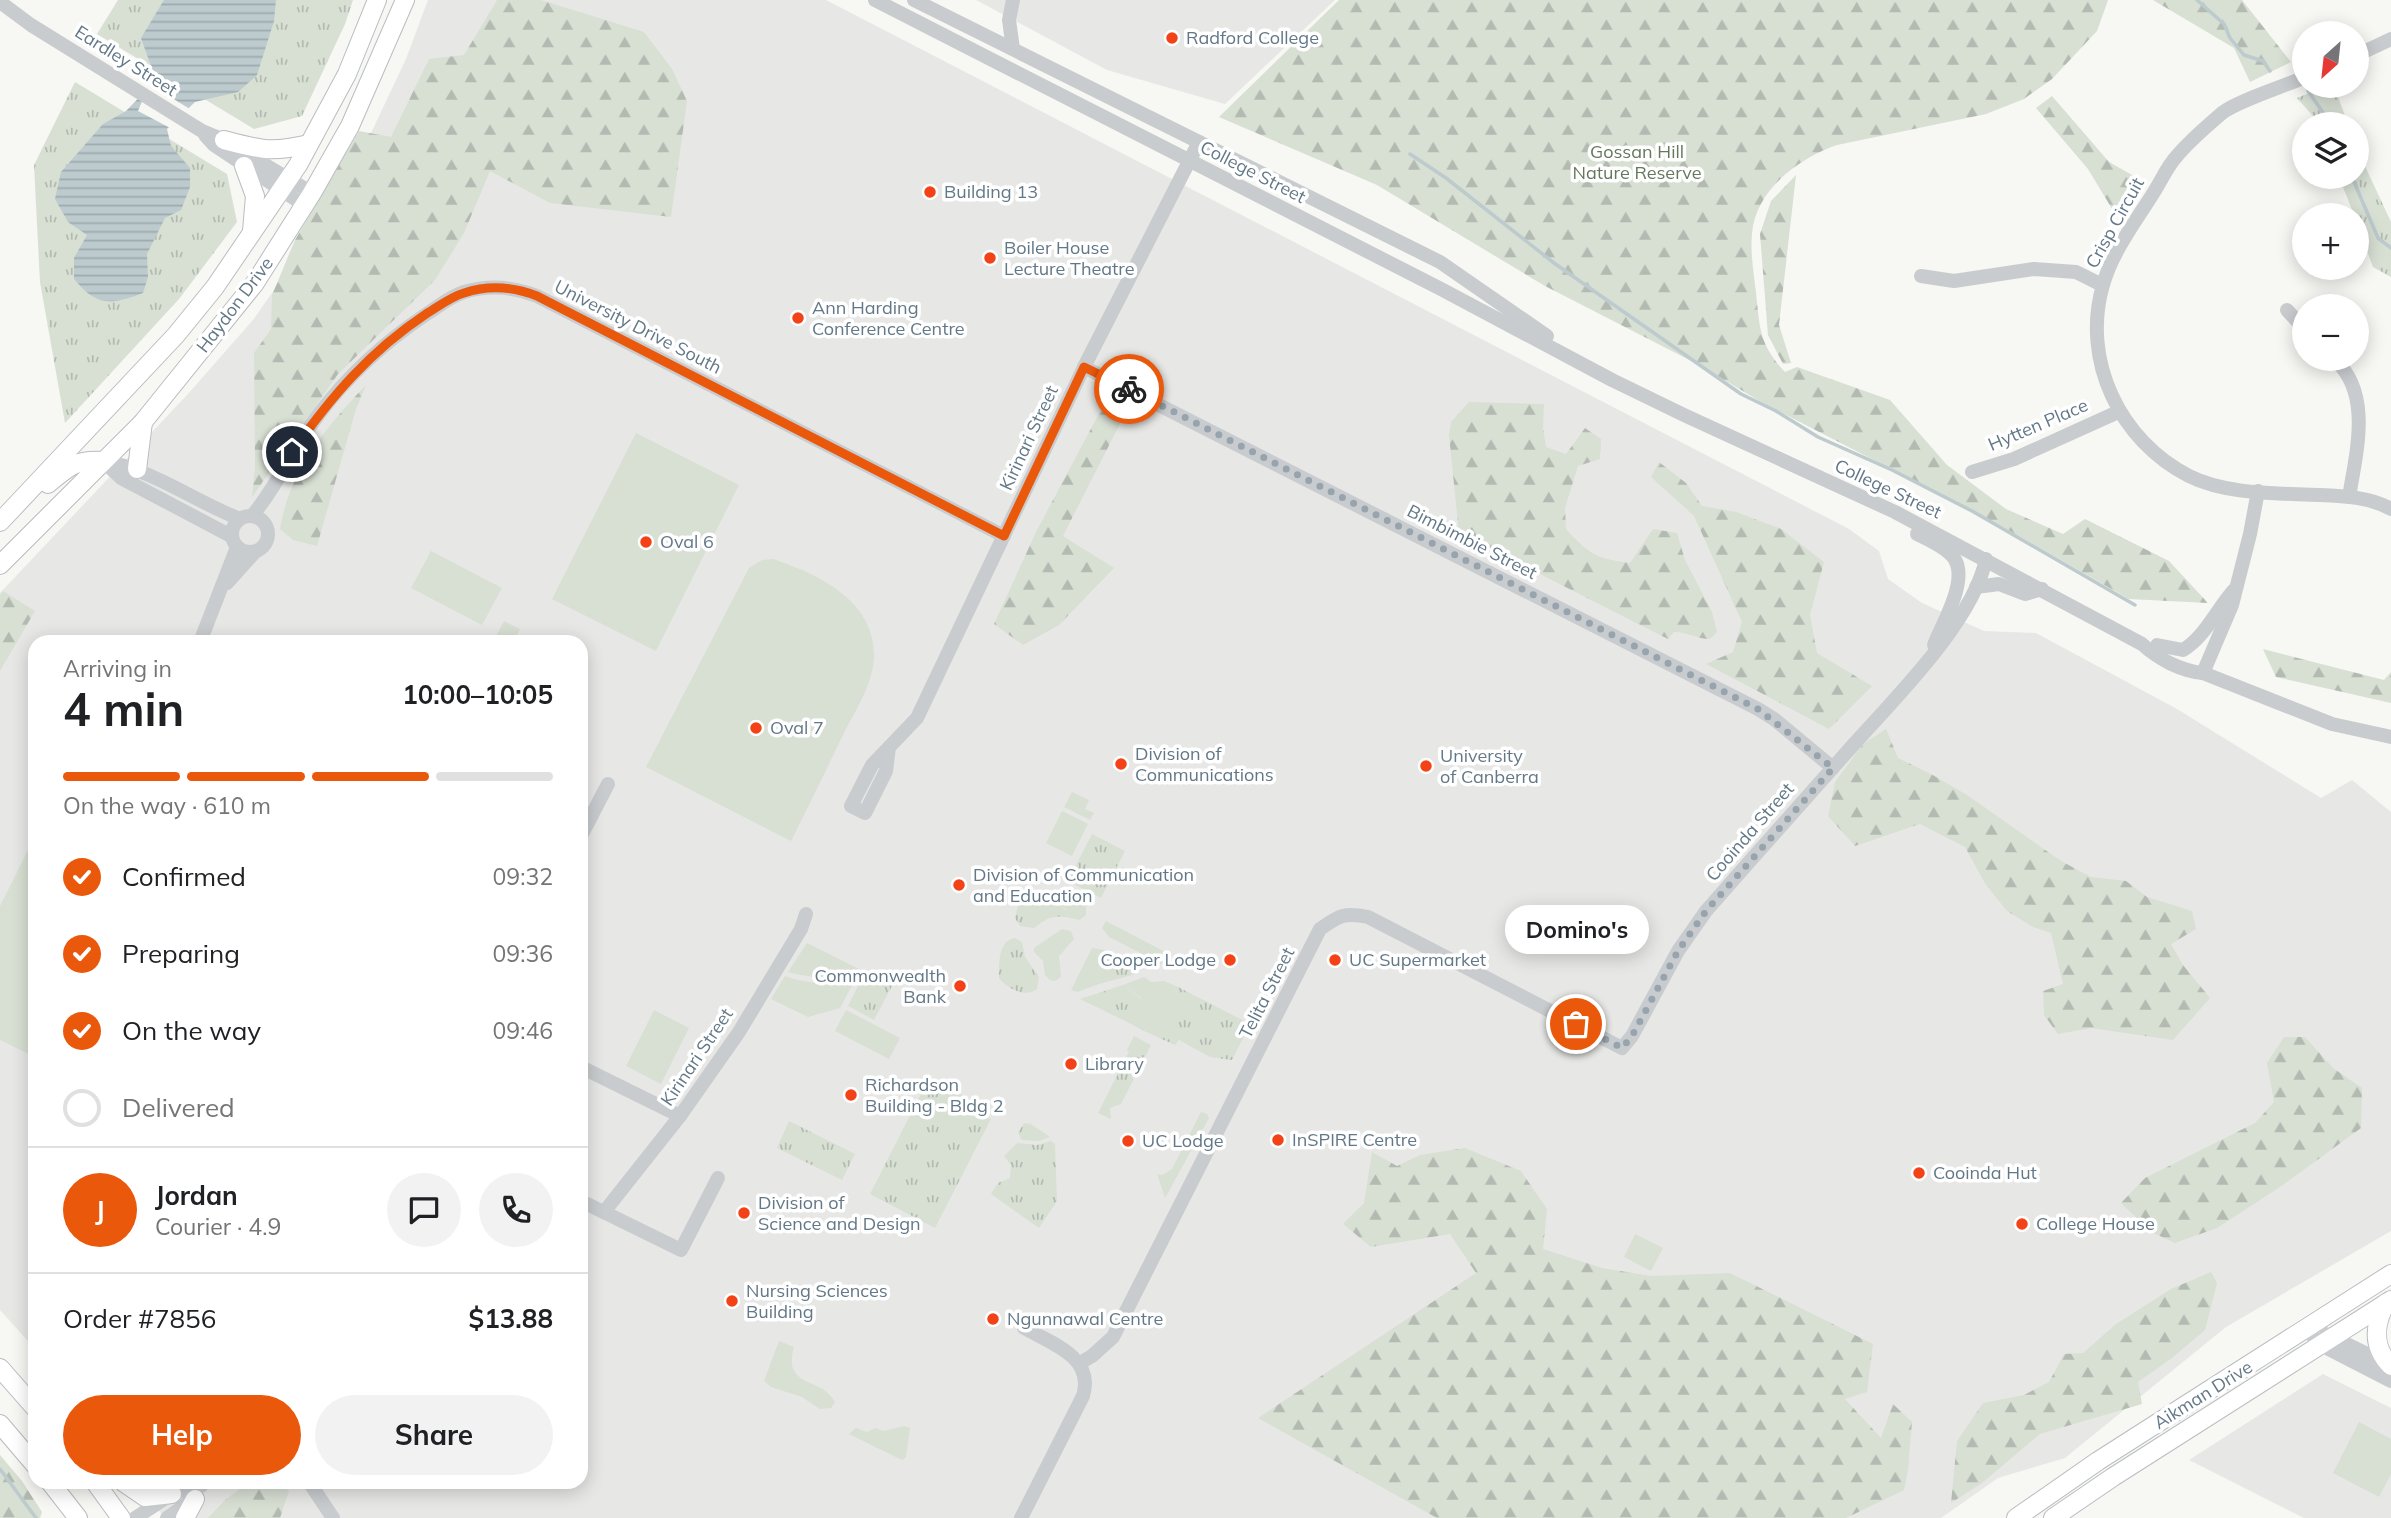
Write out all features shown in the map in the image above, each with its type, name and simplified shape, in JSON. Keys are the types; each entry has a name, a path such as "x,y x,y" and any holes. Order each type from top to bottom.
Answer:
{"main road":[{"name":"Haydon Drive","path":"1,521 176,335 215,287 286,185 347,74 377,0"},
{"name":"Haydon Drive","path":"0,565 142,422 255,282 308,199 349,125 405,0"},
{"path":"225,140 266,150 282,150 309,144"},
{"path":"244,166 256,196 252,234"},
{"path":"102,414 92,436 95,452 103,461"},
{"path":"137,469 142,422"},
{"path":"1,521 26,507 63,471 85,460 103,461"},
{"name":"Aikman Drive","path":"2016,1518 2098,1461 2391,1274"},
{"path":"2388,1301 2379,1316 2376,1335 2380,1352 2391,1366"},
{"name":"Aikman Drive","path":"2053,1518 2388,1301"},
{"path":"0,1368 28,1400"},
{"path":"0,1424 28,1457"},
{"path":"55,1489 71,1514"},
{"path":"100,1489 121,1518"},
{"path":"134,1489 145,1497 172,1494"},
{"path":"185,1518 200,1489"}],"street":[{"name":"College Street","path":"875,0 1612,380 1895,512 2042,589 2189,672 2203,673 2332,724 2391,737"},
{"name":"College Street","path":"914,0 1440,262 1612,380"},
{"path":"1013,0 1009,20 1013,49"},
{"name":"Eardley Street","path":"0,2 202,131 225,140 308,199"},
{"name":"Eardley Street","path":"0,14 31,24"},
{"path":"2370,49 2391,39"},
{"name":"Crisp Circuit","path":"2292,83 2225,111 2176,157 2118,251 2102,285 2097,343 2102,371 2119,412 2136,435 2165,462 2191,477 2223,486 2258,491 2349,497 2383,504 2391,509"},
{"name":"Eardley Street","path":"202,131 214,145 244,166 286,185"},
{"name":"Kirinari Street","path":"889,747 917,718 1084,367 1199,142"},
{"path":"1921,276 1954,281 2034,269 2077,272 2102,285"},
{"name":"University Drive South","path":"252,519 271,494 292,452 318,415 339,388 377,351 401,331 455,296 465,292 505,288 537,296 1004,536"},
{"path":"2287,310 2292,316"},
{"name":"Bimbimbie Street","path":"1084,367 1758,709 1833,768"},
{"path":"2344,371 2357,398 2359,444 2349,497"},
{"name":"Hytten Place","path":"1972,472 2014,459 2119,412"},
{"path":"103,461 137,469 218,510 252,519 268,538 264,547 255,552 221,590"},
{"path":"103,461 121,478 234,541 247,553 255,552"},
{"path":"2203,673 2232,605 2258,491"},
{"path":"1895,512 1904,527 1953,557 1958,569 1956,595"},
{"path":"202,635 221,590 234,541 233,526 252,519"},
{"name":"Cooinda Street","path":"1928,659 1956,595 1964,592 1975,568 1986,559"},
{"name":"Cooinda Street","path":"1622,1048 1632,1036 1678,951 1706,911 1928,659 1958,621 1983,572 1986,559"},
{"path":"1976,587 1999,584 2025,594 2042,589"},
{"path":"2157,645 2183,650 2194,644 2235,589"},
{"name":"College Street","path":"2142,644 2157,645 2194,663 2203,673"},
{"path":"588,823 608,784"},
{"name":"Kirinari Street","path":"604,1212 680,1116 739,1032 802,929 806,914"},
{"name":"Telita Street","path":"1080,1363 1113,1337 1320,929 1335,918 1350,914 1368,917 1622,1048"},
{"path":"588,1070 680,1116"},
{"path":"588,1204 681,1250 718,1178"},
{"path":"1021,1518 1083,1396 1086,1377 1080,1363 1070,1353 1024,1328"},
{"path":"2306,1329 2391,1381"},
{"path":"2327,1341 2391,1366"},
{"path":"135,1518 172,1494 200,1489"},
{"path":"167,1518 200,1489"},
{"path":"314,1489 333,1518"}],"shaded area":[{"path":"164,0 276,0 274,21 257,75 238,92 195,102 167,129 171,146 190,168 190,187 181,210 165,218 147,254 148,277 143,293 122,300 105,301 90,295 74,279 74,258 87,235 68,222 55,199 61,172 103,124 126,111 156,80 141,38"},
{"name":"University of Canberra","path":"428,0 826,0 1849,529 1879,551 1888,579 1922,603 1984,631 2036,633 2177,709 2321,798 2352,780 2391,812 2391,1231 2226,1327 2065,1458 1998,1478 1941,1518 164,1518 145,1489 588,1489 588,635 28,635 28,1341 0,1310 0,593 187,395 253,320 311,238 363,150 406,59"},
{"name":"Radford College","path":"976,0 1335,0 1225,104 1107,70"},
{"path":"2323,1374 2391,1408 2391,1518 2304,1518 2189,1460"}],"green space":[{"path":"118,0 353,0 345,24 302,116 254,129 97,34"},
{"path":"497,0 541,0 644,32 672,69 687,101 671,217 550,203 490,171 464,233 435,280 338,374 252,497 255,467 254,353 271,329 272,295 295,240 359,131 391,137 429,59 464,55"},
{"name":"Gossan Hill Nature Reserve","path":"1339,0 2108,0 2097,31 2052,79 2024,99 1986,114 1837,145 1808,158 1781,178 1761,203 1752,234 1752,264 1760,326 1765,344 1785,372 1797,367 1890,400 1947,465 2006,509 2063,534 2085,519 2169,561 2208,603 2129,599 1996,523 1761,402 1703,367 1545,286 1377,185 1219,117"},
{"path":"2153,0 2242,0 2291,62 2250,82 2234,48"},
{"path":"75,82 227,174 237,222 179,299 65,423 40,282 34,165"},
{"path":"2052,96 2109,162 2141,180 2117,217 2088,169 2036,108"},
{"path":"2297,98 2338,98 2344,112 2309,112"},
{"path":"1796,175 1779,325 1791,363 1783,364 1768,335 1760,234 1771,201"},
{"path":"2369,175 2391,222 2391,277 2373,267 2369,256 2369,203 2349,203 2344,189 2369,189"},
{"path":"366,385 356,409 317,546 293,540 280,529 292,488 324,433"},
{"path":"1469,402 1544,404 1543,428 1546,447 1566,454 1585,428 1601,439 1600,459 1578,466 1565,508 1566,529 1594,554 1630,563 1653,529 1677,533 1685,560 1712,612 1717,632 1710,639 1674,632 1668,639 1459,533 1449,435 1451,422"},
{"path":"1103,406 1127,410 1063,536 1114,568 1059,625 1023,645 994,624 1036,532"},
{"name":"Oval 6","path":"636,433 739,485 656,651 552,599"},
{"path":"1659,462 1686,483 1702,506 1736,512 1781,529 1824,562 1810,615 1817,653 1872,686 1829,729 1706,664 1733,652 1742,622 1694,516 1651,477"},
{"path":"431,551 502,588 482,625 411,588"},
{"name":"Oval 7","path":"773,559 825,581 854,604 865,619 872,636 874,655 871,676 863,696 791,841 646,767 749,568 762,560"},
{"path":"3,591 35,611 0,671 0,595"},
{"path":"504,621 520,629 517,635 497,635"},
{"path":"2263,649 2384,680 2391,672 2391,703 2276,677"},
{"path":"1886,729 1898,758 1967,795 2061,861 2091,877 2126,881 2147,897 2192,911 2196,929 2171,944 2183,965 2210,998 2173,1040 2091,1028 2058,1034 2044,1015 2043,991 2063,984 2051,933 2033,927 2007,911 1986,885 1965,847 1920,824 1855,846 1828,816 1835,782 1863,744"},
{"path":"1072,792 1089,800 1085,809 1094,813 1090,820 1064,807"},
{"path":"1062,811 1088,824 1072,856 1046,843"},
{"path":"1092,834 1125,851 1101,898 1068,881"},
{"path":"28,850 28,1054 0,1040 0,906"},
{"path":"1045,891 1057,895 1056,902 1066,910 1070,918 1051,918 1034,928 1020,926 1015,918 1018,905"},
{"path":"1057,895 1081,900 1086,905 1086,915 1080,920 1070,918 1066,909 1056,902"},
{"path":"1106,921 1171,955 1166,966 1109,937 1102,928"},
{"path":"1062,929 1071,931 1074,939 1059,956 1061,977 1055,981 1045,975 1043,961 1034,952 1034,948"},
{"path":"1015,938 1022,942 1025,957 1039,977 1037,989 1032,992 1017,991 999,978 1002,948 1005,943"},
{"path":"807,943 859,969 824,977 788,972"},
{"path":"1092,948 1105,950 1097,969 1099,984 1077,992 1071,990"},
{"path":"1105,950 1133,964 1136,974 1099,984 1097,969"},
{"path":"865,972 892,986 874,1020 848,1006"},
{"path":"785,976 821,983 857,976 840,1008 808,1017 771,999"},
{"path":"1144,977 1151,982 1164,981 1178,987 1168,1013 1144,1031 1131,1024 1142,999 1123,985"},
{"path":"1123,985 1142,1000 1131,1024 1080,999"},
{"path":"1178,987 1250,1024 1232,1060 1210,1057 1179,1040 1175,1045 1144,1031 1168,1013"},
{"path":"654,1010 689,1028 661,1084 626,1066"},
{"path":"846,1010 900,1038 889,1059 835,1031"},
{"path":"1134,1036 1151,1045 1121,1104 1110,1108 1111,1119 1098,1113 1129,1052 1127,1050"},
{"path":"2284,1037 2305,1037 2333,1068 2362,1088 2361,1128 2283,1185 2217,1228 2175,1243 2151,1232 2121,1203 2145,1178 2255,1123 2274,1102 2267,1063"},
{"path":"938,1079 965,1097 971,1109 991,1119 935,1228 870,1194 925,1086 932,1089"},
{"path":"1201,1112 1209,1118 1165,1198 1157,1174 1162,1175 1172,1169"},
{"path":"789,1121 855,1154 842,1180 777,1148"},
{"path":"1024,1123 1031,1124 1050,1137 1039,1141 1022,1140 1018,1133"},
{"path":"1051,1141 1055,1144 1057,1201 1039,1228 991,1194 998,1183 1010,1178 1011,1165 1004,1156 1017,1143 1037,1145"},
{"path":"1465,1148 1521,1171 1547,1209 1543,1249 1602,1268 1651,1276 1730,1273 1873,1344 1867,1392 1845,1399 1881,1438 1893,1404 1912,1422 1904,1490 1846,1518 1437,1518 1258,1418 1476,1273 1450,1234 1371,1247 1343,1224 1364,1203 1372,1152 1397,1166 1420,1155"},
{"path":"1635,1234 1663,1248 1651,1271 1624,1257"},
{"path":"2211,1272 2217,1283 2205,1330 2138,1382 2142,1404 2040,1434 1982,1483 1951,1503 1957,1441 1983,1403 2024,1395 2049,1382 2064,1354 2083,1353 2116,1324 2171,1289"},
{"path":"779,1341 794,1347 794,1370 798,1376 829,1394 835,1402 831,1408 820,1409 802,1397 771,1387 764,1381"},
{"path":"2359,1422 2391,1439 2391,1474 2379,1497 2333,1473"},
{"path":"904,1426 910,1428 906,1457 902,1460 849,1434 856,1428 867,1432 875,1428 884,1431"},
{"path":"0,1455 22,1481 42,1512 40,1518 0,1518"},
{"path":"240,1489 289,1491 280,1518 208,1518"}],"pier":[{"path":"149,84 190,109 172,129 138,111"}],"waterway":[{"path":"2197,0 2224,24 2230,38 2244,55 2263,61 2270,71"},
{"path":"2313,98 2323,112"},
{"path":"1410,154 1446,178 1554,263 1741,394 1776,411 1818,437 1892,470 1972,511 2135,605"},
{"path":"2357,189 2378,238 2391,248"},
{"path":"0,1469 36,1518"}],"way so far":[{"path":"1129,389 1758,709 1833,768 1706,911 1678,951 1632,1036 1622,1048 1576,1024"}],"place":[{"name":"Radford College","path":"1172,38"},
{"name":"Building 13","path":"930,192"},
{"name":"Boiler House Lecture Theatre","path":"990,258"},
{"name":"Ann Harding Conference Centre","path":"798,318"},
{"name":"Oval 6","path":"646,542"},
{"name":"Oval 7","path":"756,728"},
{"name":"Division of Communications","path":"1121,764"},
{"name":"University of Canberra","path":"1426,766"},
{"name":"Division of Communication and Education","path":"959,885"},
{"name":"Cooper Lodge","path":"1230,960"},
{"name":"UC Supermarket","path":"1335,960"},
{"name":"Commonwealth Bank","path":"960,986"},
{"name":"Domino's","path":"1576,1024"},
{"name":"Library","path":"1071,1064"},
{"name":"Richardson Building - Bldg 2","path":"851,1095"},
{"name":"InSPIRE Centre","path":"1278,1140"},
{"name":"UC Lodge","path":"1128,1141"},
{"name":"Cooinda Hut","path":"1919,1173"},
{"name":"Division of Science and Design","path":"744,1213"},
{"name":"College House","path":"2022,1224"},
{"name":"Nursing Sciences Building","path":"732,1301"},
{"name":"Ngunnawal Centre","path":"993,1319"}],"route":[{"path":"292,452 339,388 377,351 401,331 455,296 485,289 505,288 537,296 1004,536 1084,367 1129,389"}]}
